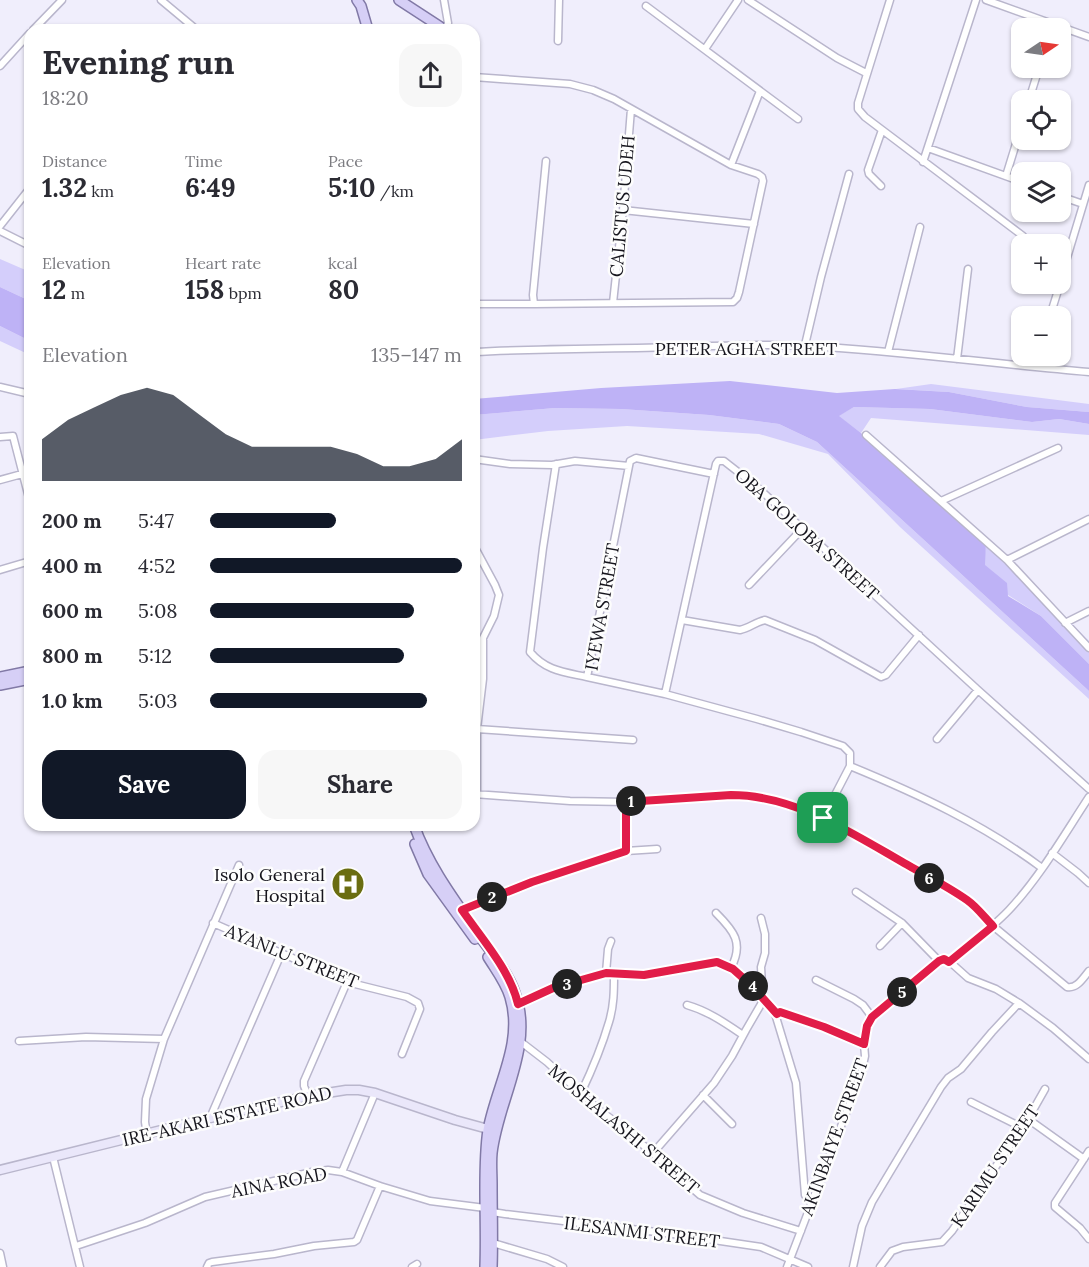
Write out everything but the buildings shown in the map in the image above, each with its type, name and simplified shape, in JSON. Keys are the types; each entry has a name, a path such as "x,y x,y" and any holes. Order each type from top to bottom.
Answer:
{"main road":[{"path":"357,0 366,24"},
{"path":"399,0 436,24"},
{"path":"0,677 24,672"},
{"path":"0,685 24,680"},
{"path":"410,831 428,873 494,967 510,996 513,1041 488,1129 485,1155 493,1244 492,1267"},
{"path":"417,831 428,857 450,895 510,982 518,1004 521,1024 520,1042 496,1131 492,1155 484,1267"}],"street":[{"path":"38,24 62,0"},
{"path":"161,0 190,24"},
{"path":"444,0 448,24"},
{"path":"558,41 559,0"},
{"path":"705,49 738,0"},
{"path":"748,0 837,58 866,73"},
{"path":"890,0 866,73 858,109 923,162 1020,234"},
{"path":"923,162 976,0"},
{"path":"987,0 1031,18"},
{"path":"646,6 798,119"},
{"path":"1071,32 1089,37"},
{"path":"0,66 24,39"},
{"path":"480,76 570,84 593,90 614,99 731,165 758,174 763,181 738,298 734,302 480,304"},
{"path":"731,165 760,91"},
{"name":"CALISTUS UDEH","path":"613,303 631,109"},
{"path":"881,186 868,170 882,129"},
{"path":"928,148 1011,178"},
{"path":"1006,176 1014,150"},
{"path":"534,304 546,161"},
{"path":"805,345 849,174"},
{"path":"1071,245 1089,184"},
{"path":"0,225 24,195"},
{"path":"1071,200 1083,204"},
{"path":"623,210 754,224"},
{"path":"888,352 920,227"},
{"path":"0,231 24,243"},
{"path":"957,359 968,269"},
{"name":"PETER AGHA STREET","path":"480,352 740,344 805,345 1089,372"},
{"path":"0,387 24,393"},
{"path":"866,435 1007,560 1089,648"},
{"path":"0,437 13,436 24,481"},
{"path":"941,501 1058,447"},
{"path":"480,460 510,464 556,464 575,461 629,466 630,461 636,458 714,474"},
{"name":"OBA GOLOBA STREET","path":"665,694 716,464 718,461 724,461 803,528 1089,789"},
{"path":"556,464 530,652 551,670 587,677"},
{"name":"IYEWA STREET","path":"629,466 587,677 665,694 757,719 843,746 850,753 850,766"},
{"path":"0,480 22,474"},
{"path":"1007,560 1089,519"},
{"path":"749,585 803,528"},
{"path":"480,557 499,595 494,616 483,638 483,678 480,704"},
{"path":"0,570 24,563"},
{"path":"1065,623 1089,610"},
{"path":"682,620 740,630 765,620 815,640 881,677 886,675 920,635"},
{"path":"937,739 978,690"},
{"path":"480,729 633,740"},
{"path":"823,818 850,766 952,812 1015,848 1042,868"},
{"path":"480,794 570,801 626,802 750,795 788,804 823,818 969,901 993,926 1067,987 1076,986 1089,971"},
{"path":"949,962 1010,909 1042,868 1089,797"},
{"path":"626,802 626,851"},
{"path":"462,910 532,882 626,851 657,849"},
{"path":"1052,853 1089,883"},
{"path":"147,1135 146,1099 165,1039 238,865"},
{"path":"856,892 902,923 939,961"},
{"path":"716,913 737,939 737,954 730,968"},
{"path":"757,991 762,985 761,967 765,953 765,934 761,918"},
{"name":"AYANLU STREET","path":"213,923 347,982 407,997 418,1003 420,1009 402,1054"},
{"path":"880,946 902,923"},
{"path":"606,973 611,941"},
{"path":"210,1118 281,954"},
{"path":"816,980 854,999 872,1017 944,959 968,978 996,989 1019,1003 1089,1059"},
{"path":"518,1004 553,988 606,973 644,975 711,962 717,962 730,968 757,991 777,1014 796,1083 805,1195 812,1202"},
{"path":"581,1093 609,1021 614,974"},
{"path":"308,1096 304,1081 347,982"},
{"path":"653,1154 714,1083 764,999"},
{"path":"853,1267 862,1226 872,1202 941,1087 948,1078 962,1069 1019,1003"},
{"path":"687,1005 702,1010 743,1035"},
{"path":"777,1014 780,1012 824,1027 864,1044"},
{"name":"AKINBAIYE STREET","path":"788,1264 861,1074 867,1026 872,1017"},
{"path":"19,1041 86,1037 165,1039"},
{"name":"MOSHALASHI STREET","path":"520,1042 700,1194 743,1214 801,1231"},
{"name":"KARIMU STREET","path":"880,1267 892,1251 903,1246 942,1242 952,1231 1046,1089"},
{"name":"IRE-AKARI ESTATE ROAD","path":"0,1170 210,1118 346,1090 375,1093 488,1129"},
{"path":"342,1172 375,1093"},
{"path":"703,1095 732,1124"},
{"path":"971,1102 1021,1127"},
{"path":"1028,1119 1084,1159"},
{"path":"1089,1151 1055,1203 1055,1207 1080,1228 1089,1239"},
{"path":"53,1157 80,1267"},
{"name":"AINA ROAD","path":"76,1246 145,1223 205,1197 328,1170 342,1172 430,1201 489,1210"},
{"path":"208,1265 212,1262 354,1242 357,1240 380,1186"},
{"name":"ILESANMI STREET","path":"489,1210 517,1216 673,1234 761,1247 788,1264"},
{"path":"493,1244 547,1259 563,1267"},
{"path":"788,1264 808,1267"}],"shaded area":[{"path":"0,259 24,269 24,298 0,287"},
{"path":"0,287 24,298 24,338 0,326"},
{"path":"0,326 24,338 24,352 0,341"},
{"path":"730,381 837,393 895,389 949,392 1027,407 1089,412 1089,424 1059,419 1032,422 930,409 854,407 839,416 986,541 985,565 1007,583 1008,596 1041,616 1089,664 1089,691 817,442 779,424 709,415 621,409 555,408 480,414 480,398 601,388"},
{"path":"931,384 1089,404 1089,412 1027,407 949,392 896,389"},
{"path":"854,407 930,409 1032,422 1059,419 1089,424 1089,435 871,418 861,433 838,416"},
{"path":"555,408 621,409 709,415 779,424 817,442 1089,691 1089,699 900,527 828,454 759,434 627,426 548,431 480,439 480,414"},
{"path":"986,541 1089,641 1089,664 1041,616 1008,595 984,565"}],"place":[{"name":"Isolo General Hospital","path":"348,884"}],"route":[{"path":"750,795 788,804 823,818 969,901 993,926 949,962 944,959 939,961 872,1017 867,1026 864,1044 824,1027 780,1012 777,1014 733,969 717,962 644,975 606,973 553,988 518,1004 510,982 462,910 532,882 626,851 626,802 750,795"}]}
